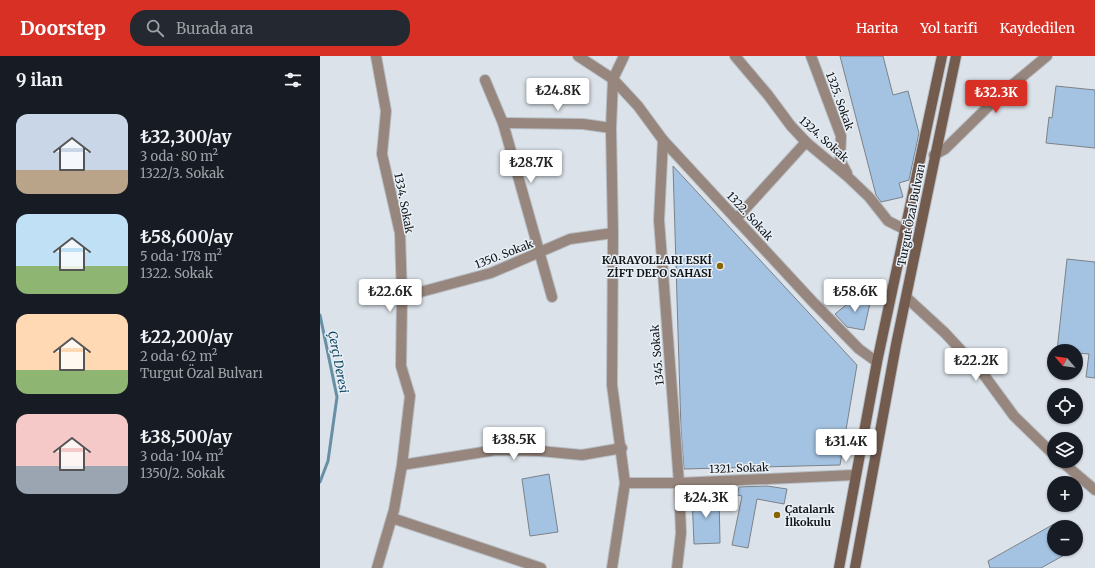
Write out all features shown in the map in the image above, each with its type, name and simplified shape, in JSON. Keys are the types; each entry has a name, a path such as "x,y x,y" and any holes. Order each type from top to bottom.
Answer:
{"main road":[{"path":"838,568 876,362 906,230 942,56"},
{"name":"Turgut Özal Bulvarı","path":"855,568 896,345 907,298 934,155 956,56"}],"street":[{"name":"1334. Sokak","path":"376,56 386,111 382,154 400,233 402,297 401,366 410,396 402,465 392,518 376,568"},
{"name":"1322. Sokak","path":"578,56 612,79 638,106 663,140 812,301 859,349 876,362"},
{"path":"612,568 625,483 622,448 612,385 613,234 610,128 612,79 624,56"},
{"name":"1324. Sokak","path":"736,56 768,94 790,126 806,142 848,177 888,220 906,230"},
{"name":"1325. Sokak","path":"811,56 841,136 840,160 848,177"},
{"path":"934,155 945,149 1000,95 1047,56"},
{"path":"485,80 503,123 552,298"},
{"path":"503,123 583,124 610,128"},
{"name":"1345. Sokak","path":"663,140 659,220 679,482 681,533 677,568"},
{"path":"736,219 806,142"},
{"name":"1350. Sokak","path":"402,297 491,273 570,239 613,234"},
{"path":"907,298 944,333 984,375 1014,416 1047,448"},
{"path":"402,465 496,450 540,451 582,455 622,448"},
{"path":"1069,468 1095,490"},
{"name":"1321. Sokak","path":"625,483 854,475"},
{"path":"392,518 541,568"}],"building":[{"path":"840,56 883,56 893,95 908,91 919,133 909,180 899,183 903,197 881,202 876,195"},
{"path":"1056,86 1095,90 1095,148 1046,143 1049,117 1052,118"},
{"name":"KARAYOLLARI ESKİ ZİFT DEPO SAHASI","path":"673,166 857,365 840,465 684,469 681,430"},
{"path":"1067,259 1095,262 1095,378 1086,377 1089,354 1083,354 1083,344 1058,344"},
{"path":"862,292 870,303 864,330 847,327 835,314"},
{"path":"549,474 558,532 530,536 522,479"},
{"path":"767,486 787,489 784,504 757,499 748,548 732,545 742,496 737,495 739,487"},
{"path":"719,495 720,543 694,544 692,496"},
{"path":"1047,528 1047,556 1062,556 1041,568 990,568 988,561"}],"waterway":[{"name":"Çerçi Deresi","path":"320,315 337,397 328,461 320,482"}],"place":[{"name":"KARAYOLLARI ESKİ ZİFT DEPO SAHASI","path":"720,266"},
{"name":"Çatalarık İlkokulu","path":"777,515"}]}
